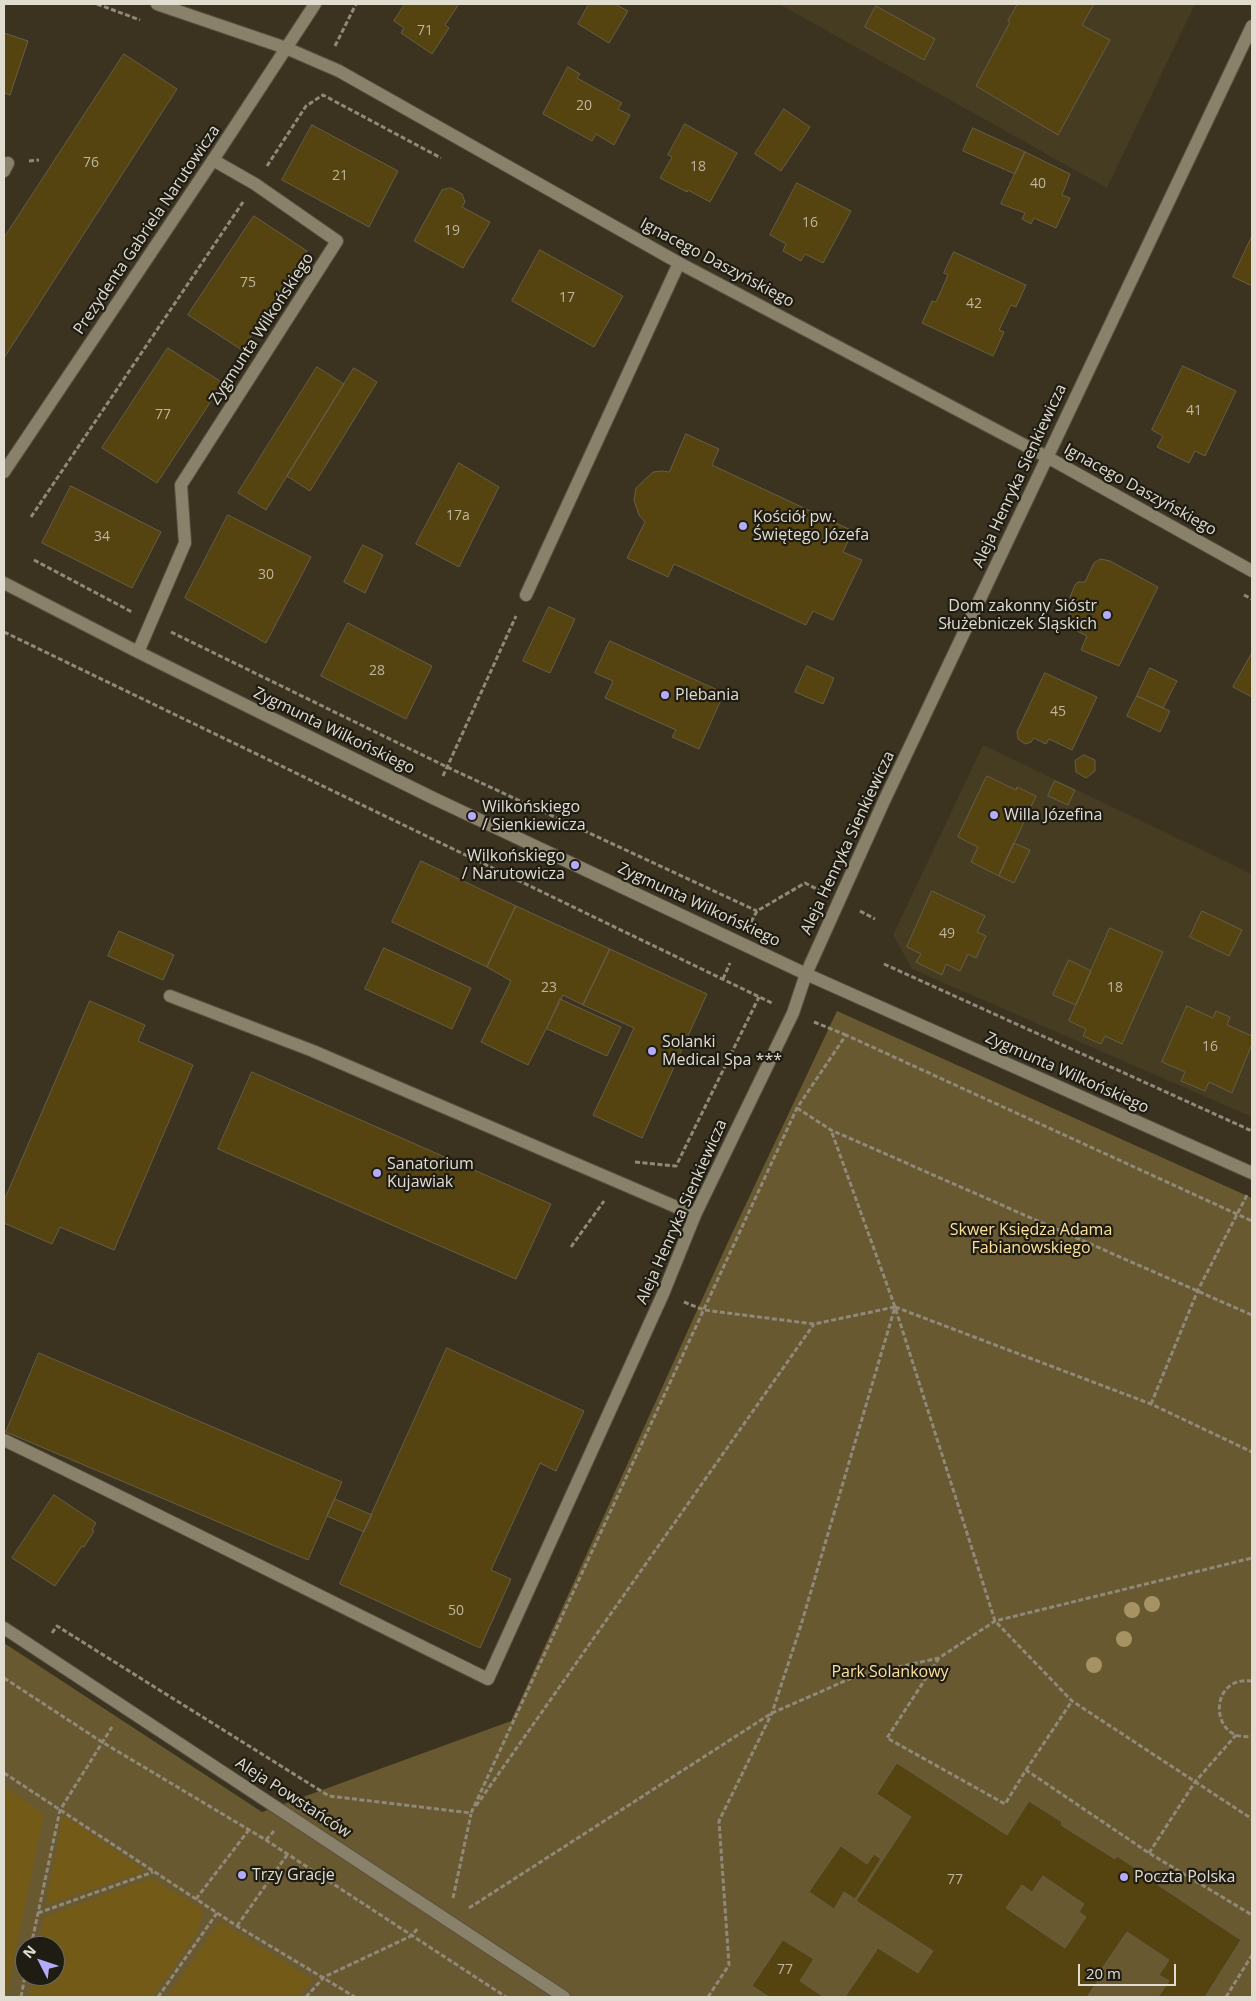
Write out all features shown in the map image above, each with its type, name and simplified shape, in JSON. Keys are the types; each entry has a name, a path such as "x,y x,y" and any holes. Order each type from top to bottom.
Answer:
{"street":[{"name":"Ignacego Daszyńskiego","path":"157,4 286,48 348,76 679,263 1047,457 1252,571"},
{"name":"Prezydenta Gabriela Narutowicza","path":"4,472 315,4"},
{"name":"Aleja Henryka Sienkiewicza","path":"4,1440 162,1516 488,1679 663,1294 695,1215 793,1013 806,974 884,801 1252,26"},
{"name":"Zygmunta Wilkońskiego","path":"138,652 185,544 181,484 337,242 255,184 213,160"},
{"path":"526,595 679,263"},
{"name":"Zygmunta Wilkońskiego","path":"4,583 138,652 433,798 806,974 1252,1173"},
{"path":"170,996 313,1051 695,1215"},
{"name":"Aleja Powstańców","path":"4,1628 564,1997"}],"path":[{"path":"98,4 148,23"},
{"path":"324,64 340,38 356,4"},
{"path":"34,560 151,622 447,767 757,911"},
{"path":"433,798 526,595"},
{"path":"4,632 759,997 1252,1221"},
{"path":"884,964 1252,1131"},
{"path":"571,1248 632,1162 676,1166 759,997"},
{"path":"449,1921 471,1813 797,1108 846,1035"},
{"path":"797,1108 830,1130 1252,1315"},
{"path":"830,1130 895,1306 995,1621 1072,1701 1252,1819"},
{"path":"1151,1404 1198,1290 1249,1193"},
{"path":"663,1294 704,1310 814,1324 895,1306 1151,1404 1252,1452"},
{"path":"708,1997 729,1965 719,1821 772,1713 801,1625 895,1306"},
{"path":"471,1813 814,1324"},
{"path":"449,1921 772,1713 854,1677 939,1658 995,1621 1252,1558"},
{"path":"40,1652 56,1626 329,1796 471,1813"},
{"path":"939,1658 887,1738 1005,1804 1072,1701"},
{"path":"4,1678 102,1742 248,1830 506,1997"},
{"path":"1252,1681 1240,1681 1230,1685 1223,1693 1219,1712 1222,1722 1228,1730 1236,1735 1252,1736"},
{"path":"33,1936 60,1810 124,1708"},
{"path":"1149,1853 1195,1782 1236,1735"},
{"path":"1026,1770 1149,1853 1252,1915"},
{"path":"4,1773 196,1900 355,1997"},
{"path":"196,1900 248,1830"},
{"path":"237,1926 287,1855"},
{"path":"38,1913 154,1872"},
{"path":"306,1997 324,1978 411,1936 433,1910"},
{"path":"158,1997 217,1913"},
{"path":"1226,1997 1252,1955"}],"shaded area":[{"path":"779,4 1195,4 1107,188"},
{"path":"983,745 1252,874 1252,1117 912,969 893,935"},
{"path":"4,1787 44,1814 19,1936 15,1936 15,1954 6,1997 4,1997"},
{"path":"63,1815 145,1871 46,1905"},
{"path":"151,1878 203,1910 197,1933 152,1997 29,1997 31,1986 65,1986 65,1936 41,1936 44,1917"},
{"path":"220,1922 313,1980 297,1997 167,1997"}],"green space":[{"name":"Park Solankowy","path":"837,1011 1252,1198 1252,1997 4,1997 4,1643 262,1812 511,1721 728,1242"}],"building":[{"path":"405,4 459,4 445,25 449,28 432,54 401,33 404,28 394,21"},
{"path":"589,4 615,4 628,11 609,43 578,24"},
{"path":"1018,4 1094,4 1082,25 1110,40 1058,135 976,86"},
{"path":"876,6 935,39 924,60 865,27"},
{"path":"4,33 28,41 10,95 4,93"},
{"path":"124,54 177,89 4,358 4,238"},
{"path":"568,67 580,74 577,78 622,103 618,109 630,115 614,145 596,134 592,141 543,114"},
{"path":"784,109 810,127 781,171 755,154"},
{"path":"685,124 737,153 710,202 660,178 672,157 668,155"},
{"path":"312,125 398,171 369,227 282,180"},
{"path":"973,128 1025,152 1015,174 963,151"},
{"path":"1025,152 1070,174 1062,195 1070,198 1056,228 1034,218 1031,224 1022,219 1025,213 1001,204"},
{"path":"797,183 851,211 823,263 805,254 801,261 783,251 786,244 770,235"},
{"path":"451,188 462,194 465,202 462,207 490,222 463,268 414,241 442,190"},
{"path":"254,216 307,251 242,350 188,315"},
{"path":"1252,236 1252,286 1233,277"},
{"path":"540,250 623,296 594,347 512,301"},
{"path":"954,252 1026,285 1016,307 1011,305 999,330 1004,332 993,356 922,323 932,301 936,302 948,275 944,273"},
{"path":"168,348 223,383 157,483 102,448"},
{"path":"1183,366 1236,391 1205,456 1195,451 1189,463 1157,447 1163,436 1152,430"},
{"path":"317,367 344,384 266,510 238,493"},
{"path":"354,368 377,382 310,491 287,476"},
{"name":"Kościół pw. Świętego Józefa","path":"686,434 719,449 712,465 853,531 843,552 862,560 833,620 813,611 806,625 674,564 668,577 627,558 645,522 639,515 634,500 636,488 653,472 669,472"},
{"path":"459,463 499,487 459,567 416,544"},
{"path":"71,486 161,532 132,588 42,543"},
{"path":"228,515 311,557 266,643 185,598"},
{"path":"363,545 383,555 365,593 344,582"},
{"name":"Dom zakonny Sióstr Służebniczek Śląskich","path":"1101,559 1110,561 1158,587 1119,666 1081,650 1087,636 1065,625 1073,606 1070,597 1075,585 1078,582 1085,582 1094,563"},
{"path":"549,607 575,619 550,673 523,661"},
{"path":"348,623 432,666 406,719 321,676"},
{"name":"Plebania","path":"610,641 724,693 699,749 672,737 676,730 605,698 613,681 595,673"},
{"path":"1252,653 1252,697 1233,687"},
{"path":"807,666 834,678 823,704 795,692"},
{"path":"1150,668 1177,681 1163,708 1137,696"},
{"path":"1045,673 1097,697 1072,750 1049,739 1046,744 1034,738 1031,742 1025,744 1018,739 1017,732"},
{"path":"1137,696 1170,711 1160,732 1127,716"},
{"path":"1084,755 1095,760 1095,771 1086,778 1076,772 1075,761"},
{"path":"987,776 1016,790 1017,787 1036,796 999,876 971,862 978,847 958,837"},
{"path":"1055,781 1075,790 1068,805 1048,796"},
{"path":"1014,843 1030,850 1014,883 999,876"},
{"path":"421,861 516,906 487,967 392,922"},
{"path":"932,891 985,916 977,932 986,936 976,958 968,954 960,971 946,964 942,975 916,962 921,954 907,947"},
{"path":"516,906 610,949 583,1005 563,995 528,1065 481,1042 511,981 487,967"},
{"path":"1202,911 1242,930 1229,956 1190,937"},
{"path":"1110,928 1163,952 1122,1044 1105,1036 1101,1044 1083,1036 1086,1029 1069,1021"},
{"path":"119,931 174,955 163,980 108,956"},
{"path":"384,948 471,988 452,1029 365,989"},
{"name":"Solanki Medical Spa ***","path":"610,949 707,994 642,1138 593,1115 634,1028 583,1005"},
{"path":"1069,960 1091,971 1076,1005 1053,995"},
{"path":"560,999 621,1027 607,1056 547,1029"},
{"path":"90,1001 145,1025 138,1041 193,1065 114,1250 60,1227 52,1244 4,1223 4,1201"},
{"path":"1187,1006 1213,1018 1216,1011 1230,1017 1227,1025 1252,1036 1252,1044 1232,1093 1209,1082 1205,1091 1181,1081 1185,1072 1162,1062"},
{"name":"Sanatorium Kujawiak","path":"252,1072 551,1204 516,1279 218,1149"},
{"path":"447,1348 584,1411 556,1471 540,1463 491,1570 511,1579 480,1648 340,1584"},
{"path":"39,1353 342,1482 308,1560 6,1432"},
{"path":"54,1495 96,1523 92,1530 94,1531 84,1547 82,1546 55,1586 12,1558"},
{"path":"335,1499 372,1515 364,1532 327,1516"},
{"path":"897,1763 1007,1835 1029,1801 1062,1822 1061,1825 1115,1859 1117,1856 1241,1940 1205,1997 1158,1997 1169,1981 1159,1975 1169,1960 1127,1932 1101,1970 1104,1972 1087,1997 845,1997 878,1948 918,1973 933,1951 856,1901 911,1817 877,1794","holes":["1043,1876 1084,1904 1079,1912 1086,1917 1065,1948 1006,1908 1022,1885 1032,1892"]},
{"path":"841,1846 867,1864 874,1854 881,1859 855,1899 844,1892 834,1909 809,1892"},
{"path":"783,1940 814,1959 800,1981 824,1997 769,1997 752,1986"}],"place":[{"name":"Kościół pw. Świętego Józefa","path":"743,526"},
{"name":"Dom zakonny Sióstr Służebniczek Śląskich","path":"1107,615"},
{"name":"Plebania","path":"665,695"},
{"name":"Willa Józefina","path":"994,815"},
{"name":"Wilkońskiego / Sienkiewicza","path":"472,816"},
{"name":"Wilkońskiego / Narutowicza","path":"575,865"},
{"name":"Solanki Medical Spa ***","path":"652,1051"},
{"name":"Sanatorium Kujawiak","path":"377,1173"},
{"name":"Trzy Gracje","path":"242,1875"},
{"name":"Poczta Polska","path":"1124,1877"}],"park label":[{"name":"Skwer Księdza Adama Fabianowskiego","path":"1031,1239"}]}
